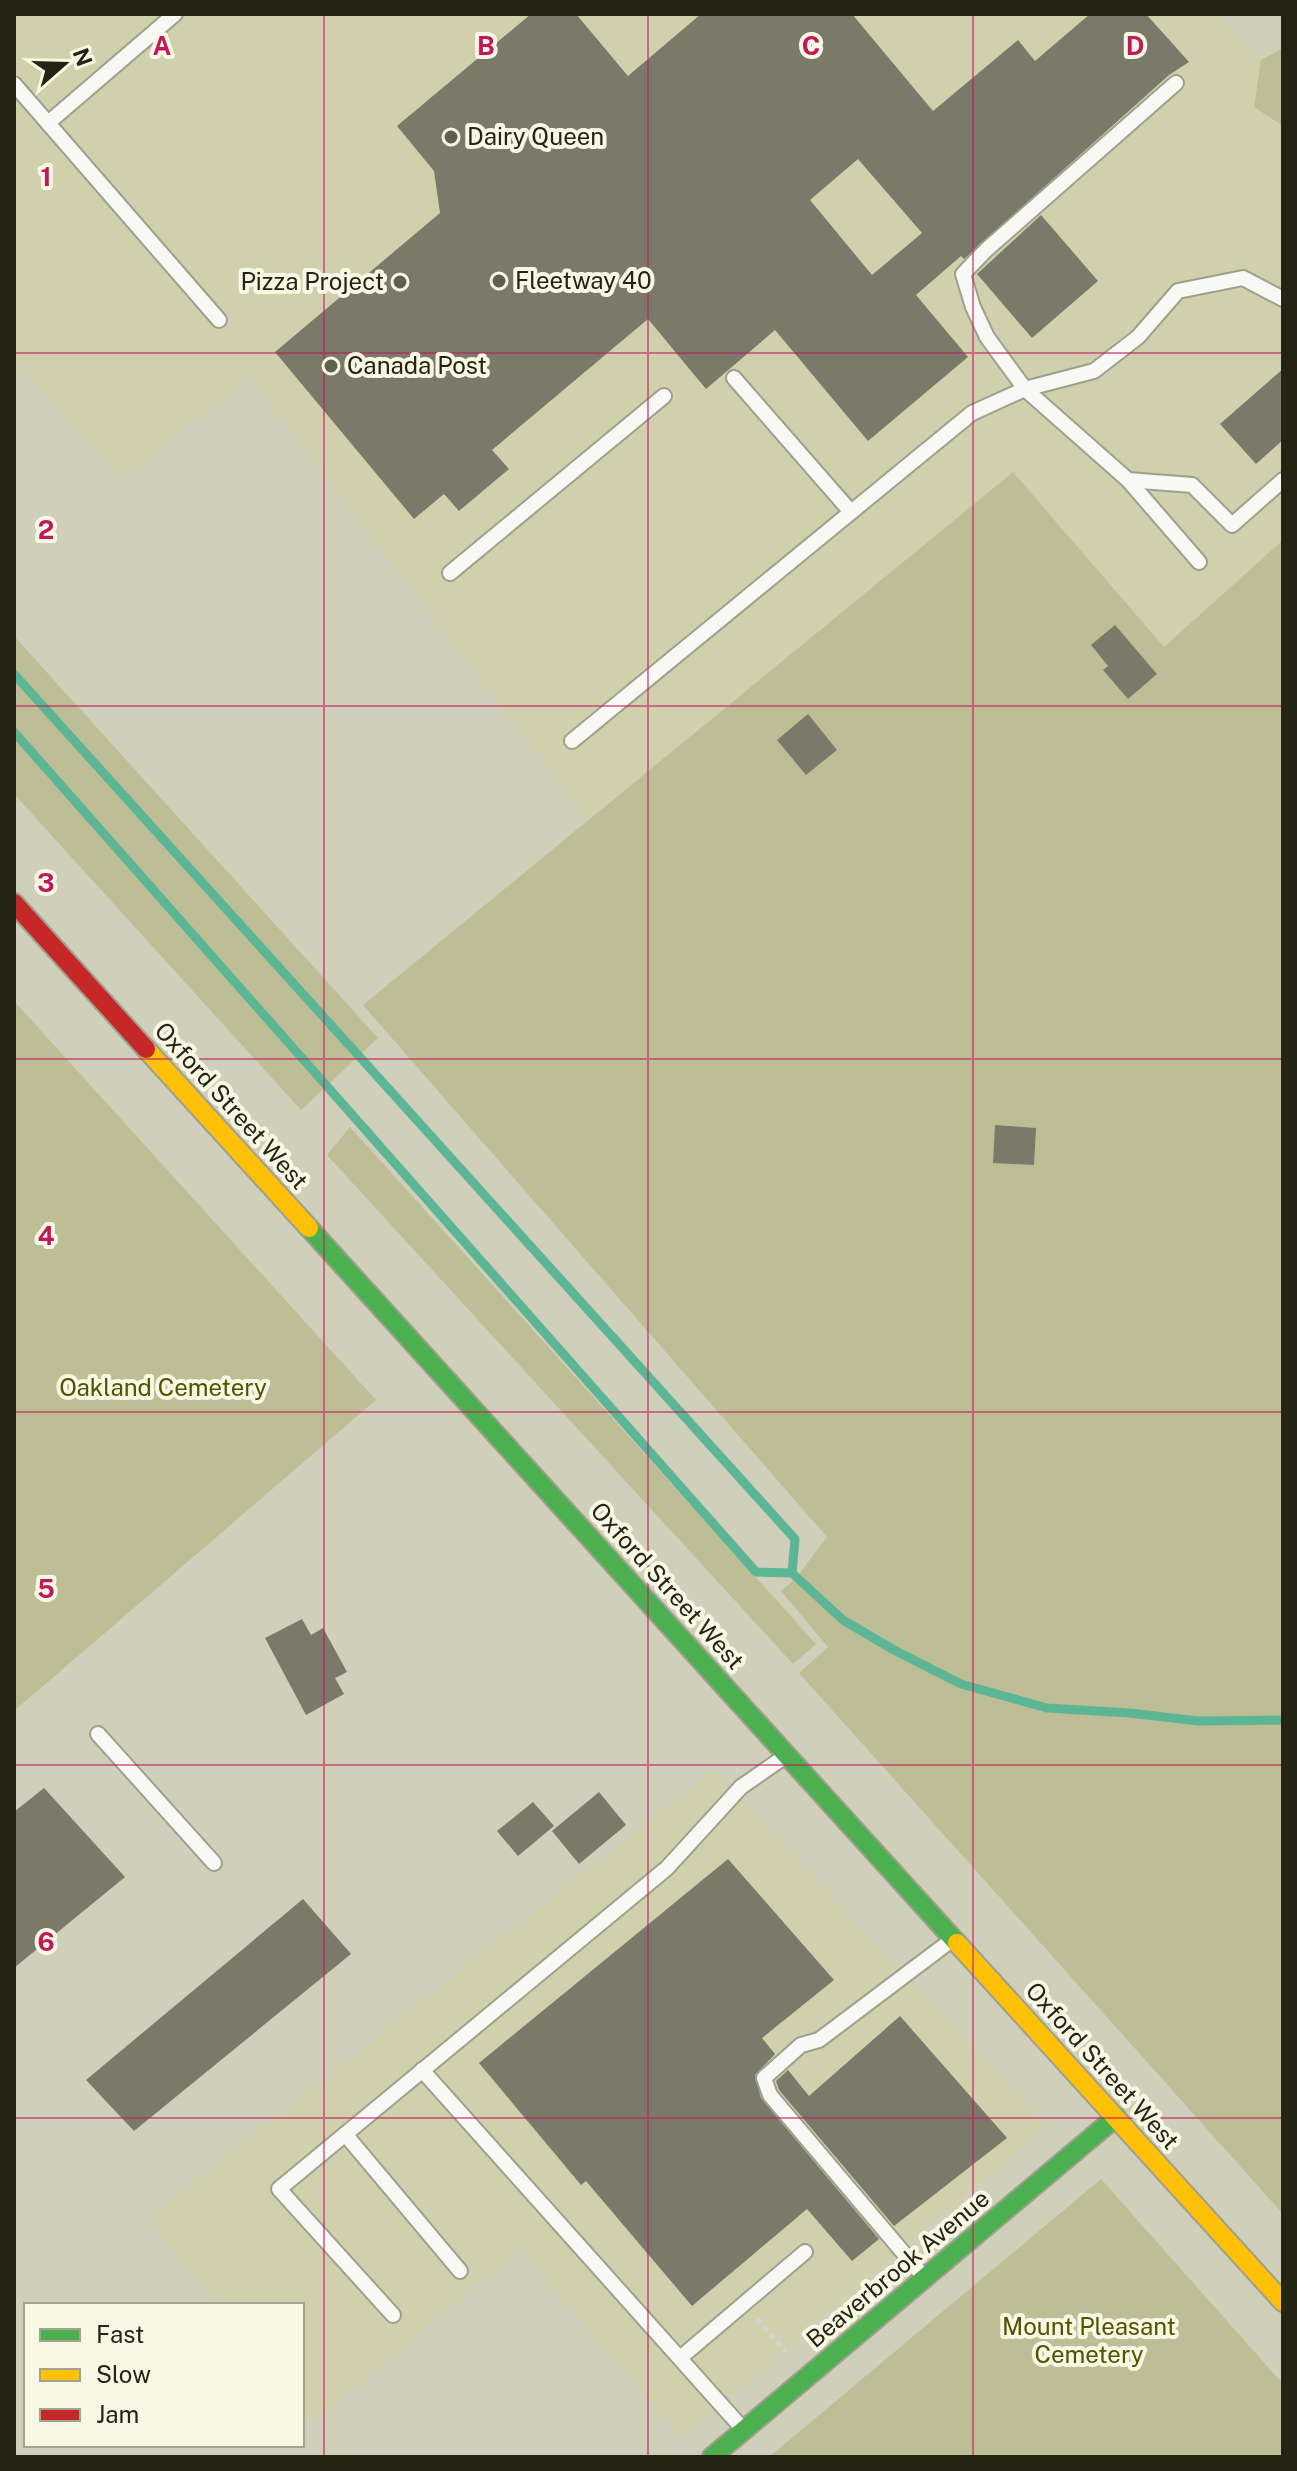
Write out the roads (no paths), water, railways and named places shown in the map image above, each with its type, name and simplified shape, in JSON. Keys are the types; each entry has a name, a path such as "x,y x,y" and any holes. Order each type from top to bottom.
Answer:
{"main road":[{"name":"Oxford Street West","path":"14,903 1283,2302"},
{"name":"Beaverbrook Avenue","path":"712,2457 1116,2117"}],"lane":[{"path":"48,123 175,14"},
{"path":"1176,83 986,250 963,274 973,307 987,337 1025,389 1128,480 1199,562"},
{"path":"14,84 219,320"},
{"path":"572,741 972,413 1025,389 1094,371 1138,337 1178,291 1243,278 1283,299"},
{"path":"734,378 851,512"},
{"path":"450,573 664,396"},
{"path":"1128,480 1192,485 1232,525 1283,480"},
{"path":"98,1734 214,1863"},
{"path":"393,2315 279,2189 667,1868 741,1787 787,1755"},
{"path":"925,2278 770,2095 764,2078 801,2045 819,2040 954,1938"},
{"path":"422,2070 744,2430"},
{"path":"345,2134 460,2271"},
{"path":"680,2358 805,2252"}],"waterway":[{"path":"14,674 795,1539 792,1573"},
{"path":"14,732 756,1572 792,1573 843,1620 961,1684 1047,1708 1198,1721 1283,1720"}],"place":[{"name":"Dairy Queen","path":"451,137"},
{"name":"Fleetway 40","path":"499,281"},
{"name":"Pizza Project","path":"400,282"},
{"name":"Canada Post","path":"331,366"}],"park label":[{"name":"Oakland Cemetery","path":"163,1388"},
{"name":"Mount Pleasant Cemetery","path":"1089,2341"}]}
